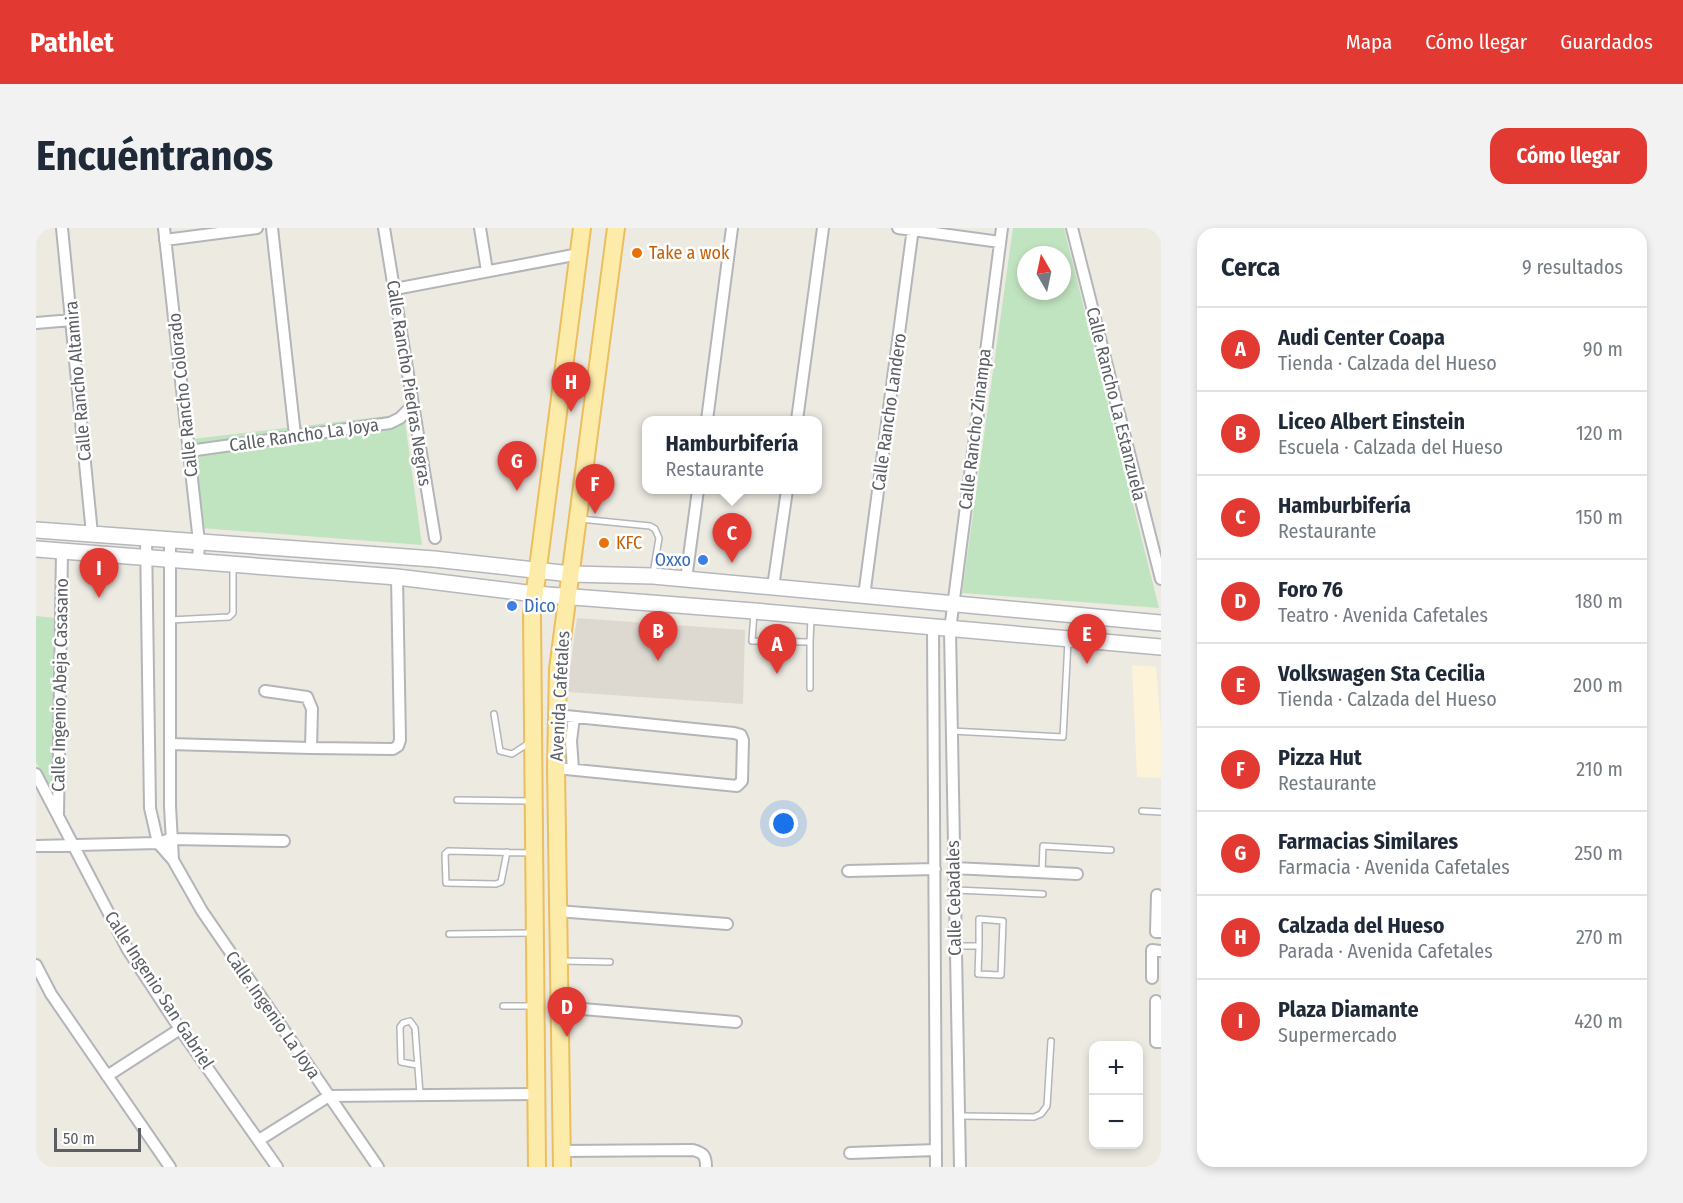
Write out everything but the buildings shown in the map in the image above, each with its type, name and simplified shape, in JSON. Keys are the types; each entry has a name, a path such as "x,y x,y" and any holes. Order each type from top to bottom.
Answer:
{"main road":[{"name":"Avenida Cafetales","path":"537,1167 536,853 532,614 582,228"},
{"name":"Avenida Cafetales","path":"561,1159 557,911 566,716 558,669 616,228"},
{"path":"36,530 434,559 571,574 653,576 1161,623"},
{"path":"36,549 397,577 567,597 754,610 950,630 1161,647"}],"street":[{"name":"Calle Rancho Altamira","path":"62,228 92,534"},
{"path":"164,234 257,228"},
{"path":"272,228 295,435"},
{"name":"Calle Rancho Piedras Negras","path":"384,228 435,538"},
{"path":"480,228 487,271"},
{"path":"708,416 732,228"},
{"path":"798,416 823,228"},
{"path":"898,228 1000,242"},
{"name":"Calle Rancho Zinampa","path":"950,630 1002,228"},
{"name":"Calle Rancho La Estanzuela","path":"1072,228 1161,579"},
{"name":"Calle Rancho Landero","path":"864,596 913,229"},
{"name":"Calle Rancho Colorado","path":"164,234 199,542 198,561"},
{"path":"395,289 579,254"},
{"path":"36,323 72,320"},
{"name":"Calle Rancho La Joya","path":"189,450 390,423 400,418 412,406"},
{"path":"686,579 697,494"},
{"path":"773,587 786,494"},
{"name":"Calle Ingenio La Joya","path":"146,538 150,808 158,843 173,860 202,911 378,1167"},
{"name":"Calle Ingenio La Joya","path":"170,541 170,839 173,860"},
{"name":"Calle Ingenio Abeja Casasano","path":"58,819 62,551"},
{"path":"170,744 393,749 398,746 400,740 397,577"},
{"path":"933,628 936,1167"},
{"name":"Calle Cebadales","path":"950,630 955,946 961,1116 960,1167"},
{"path":"265,691 307,697 312,709 311,748"},
{"path":"933,695 951,696"},
{"path":"565,769 736,786 742,781 741,735 566,716"},
{"name":"Calle Ingenio San Gabriel","path":"36,774 128,950 180,1029 278,1167"},
{"path":"36,846 73,847 158,843 170,839 284,841"},
{"path":"954,868 1077,874"},
{"path":"848,872 935,869"},
{"path":"1157,895 1156,932 1161,932"},
{"path":"557,911 727,924"},
{"path":"1152,978 1152,950 1161,951"},
{"path":"36,965 51,994 170,1167"},
{"path":"1156,1001 1156,1042 1161,1042"},
{"path":"559,1007 736,1022"},
{"path":"107,1076 180,1029"},
{"path":"259,1140 329,1096 537,1094"},
{"path":"561,1159 693,1150 702,1152 706,1157 706,1167"},
{"path":"850,1153 936,1150"}],"lane":[{"path":"578,518 650,526 655,529 659,538 653,576"},
{"path":"169,620 229,617 233,613 233,565"},
{"path":"754,610 752,640 810,642"},
{"path":"810,688 811,616"},
{"path":"951,731 1063,737 1068,639"},
{"path":"494,714 500,751 512,754 520,751 534,734"},
{"path":"457,800 534,801"},
{"path":"1142,811 1161,812"},
{"path":"1042,872 1043,846 1111,850"},
{"path":"507,852 503,876 496,884 446,883 445,854 448,851 507,852 536,853"},
{"path":"954,890 1043,894"},
{"path":"979,919 1003,921 1001,975 978,974 979,946 979,919"},
{"path":"449,934 535,933"},
{"path":"955,946 979,946"},
{"path":"558,961 610,962"},
{"path":"503,1006 536,1006"},
{"path":"417,1065 401,1062 400,1027 403,1023 410,1021 415,1028 420,1095"},
{"path":"961,1116 1034,1117 1041,1114 1047,1106 1051,1041"}],"shaded area":[{"path":"577,618 745,630 743,704 567,692"},
{"path":"1132,665 1156,667 1161,728 1161,778 1137,777"}],"green space":[{"path":"1013,228 1064,228 1068,246 1017,246 1017,300 1071,300 1071,256 1159,608 962,593"},
{"path":"404,414 422,545 201,528 192,439"},
{"path":"36,616 56,618 53,793 36,762"}],"place":[{"name":"Take a wok","path":"637,253"},
{"name":"Calzada del Hueso","path":"571,412"},
{"name":"Farmacias Similares","path":"517,491"},
{"name":"Pizza Hut","path":"595,514"},
{"name":"KFC","path":"604,543"},
{"name":"Oxxo","path":"703,560"},
{"name":"Hamburbifería","path":"732,563"},
{"name":"Plaza Diamante","path":"99,598"},
{"name":"Dico","path":"512,606"},
{"name":"Liceo Albert Einstein","path":"658,661"},
{"name":"Volkswagen Sta Cecilia","path":"1087,664"},
{"name":"Audi Center Coapa","path":"777,674"},
{"name":"Foro 76","path":"567,1037"}]}
